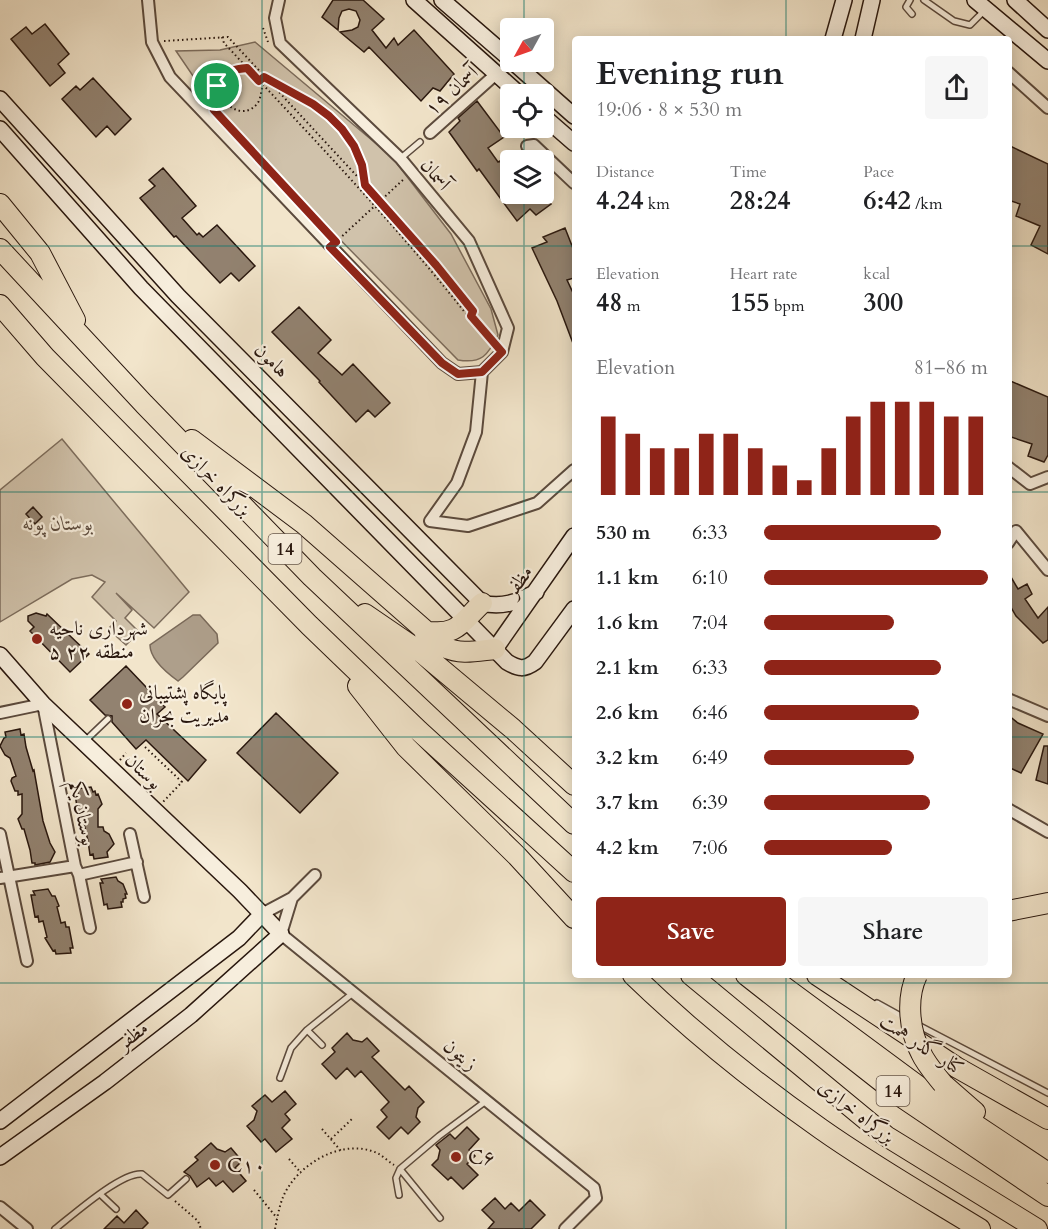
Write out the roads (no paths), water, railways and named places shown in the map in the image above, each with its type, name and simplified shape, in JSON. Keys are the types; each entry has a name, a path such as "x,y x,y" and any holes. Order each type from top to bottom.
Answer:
{"highway":[{"path":"0,204 40,254 86,341"},
{"name":"بزرگراه خرازی","path":"0,249 144,404 312,577 572,822"},
{"name":"بزرگراه خرازی","path":"0,305 45,357 309,625 419,731 572,870"},
{"path":"144,404 304,524 444,647 455,652 467,653 495,649"},
{"path":"312,577 422,653 513,729 572,783"},
{"path":"424,631 447,633 456,629 482,603"},
{"path":"309,625 406,747 517,856 572,916"},
{"path":"1012,910 1048,903"},
{"path":"1012,917 1048,910"},
{"path":"636,978 670,1011 751,1077 820,1128 980,1229"},
{"name":"بزرگراه خرازی","path":"695,978 886,1136 1037,1229"},
{"name":"بزرگراه خرازی","path":"750,978 900,1096 1048,1196"},
{"path":"772,978 929,1094 1046,1172"},
{"name":"کنار گذر همت","path":"822,978 956,1067 1048,1119"},
{"path":"916,978 910,1005 913,1030 920,1052 943,1084 1046,1172"}],"street":[{"path":"148,0 152,42 170,77 442,363 458,374 482,372 476,432 457,483 430,521 468,526 537,503 572,472"},
{"name":"آسمان","path":"279,0 275,18 280,43 401,159 409,176 469,241 508,328 502,352 482,372"},
{"path":"414,0 508,84"},
{"path":"442,0 500,50"},
{"path":"834,36 844,0"},
{"path":"864,36 872,0"},
{"path":"1015,0 1048,30"},
{"path":"978,2 1048,61"},
{"path":"524,72 572,114"},
{"name":"آسمان ۱۹","path":"430,133 496,74"},
{"path":"1012,76 1048,108"},
{"name":"هامون","path":"0,99 158,274 482,603"},
{"path":"554,126 572,141"},
{"path":"0,129 141,288 507,662 518,669 527,668 547,649 572,612"},
{"path":"527,146 534,145 572,181"},
{"path":"141,288 158,274"},
{"path":"1012,470 1030,484 1048,477"},
{"path":"1012,537 1016,531 1048,570"},
{"name":"مظفر","path":"495,649 572,539"},
{"path":"482,603 502,605 519,601 536,592"},
{"name":"بوستان","path":"0,655 43,704 262,915"},
{"path":"1012,701 1048,716"},
{"path":"0,713 43,704"},
{"name":"بوستان یکم","path":"43,704 90,928"},
{"path":"1012,812 1048,832"},
{"path":"0,834 5,877 27,961"},
{"path":"130,834 144,897"},
{"path":"5,877 137,862"},
{"path":"262,915 292,898 315,875"},
{"path":"281,934 292,898"},
{"name":"مظفر","path":"0,1121 239,938 262,915"},
{"name":"زیتون","path":"262,915 281,934 594,1188 597,1198 565,1229"},
{"name":"مظفر","path":"0,1157 105,1082 191,1015 281,934"},
{"path":"239,938 245,940 252,948 253,954 249,963"},
{"path":"0,1207 27,1229"}],"lane":[{"path":"910,0 906,8 912,14"},
{"path":"924,0 954,21 970,25 982,13 978,2"},
{"path":"401,159 420,142"},
{"path":"84,742 108,719"},
{"path":"828,978 863,997"},
{"path":"280,1078 291,1048 307,1030 353,993"},
{"path":"874,1002 1048,1093"},
{"path":"307,1030 322,1045"},
{"path":"399,1195 396,1178 400,1169 486,1101"},
{"path":"400,1169 440,1218"},
{"path":"55,1229 100,1194 130,1175 141,1174 168,1196 186,1179"},
{"path":"100,1194 116,1209"}],"place":[{"name":"شهرداری ناحیه ۵ منطقه ۲۲","path":"37,639"},
{"name":"پایگاه پشتیبانی مدیریت بحران","path":"127,704"},
{"name":"C۶","path":"456,1157"},
{"name":"C۱۰","path":"215,1165"}],"park label":[{"name":"بوستان پونه","path":"58,523"}]}
